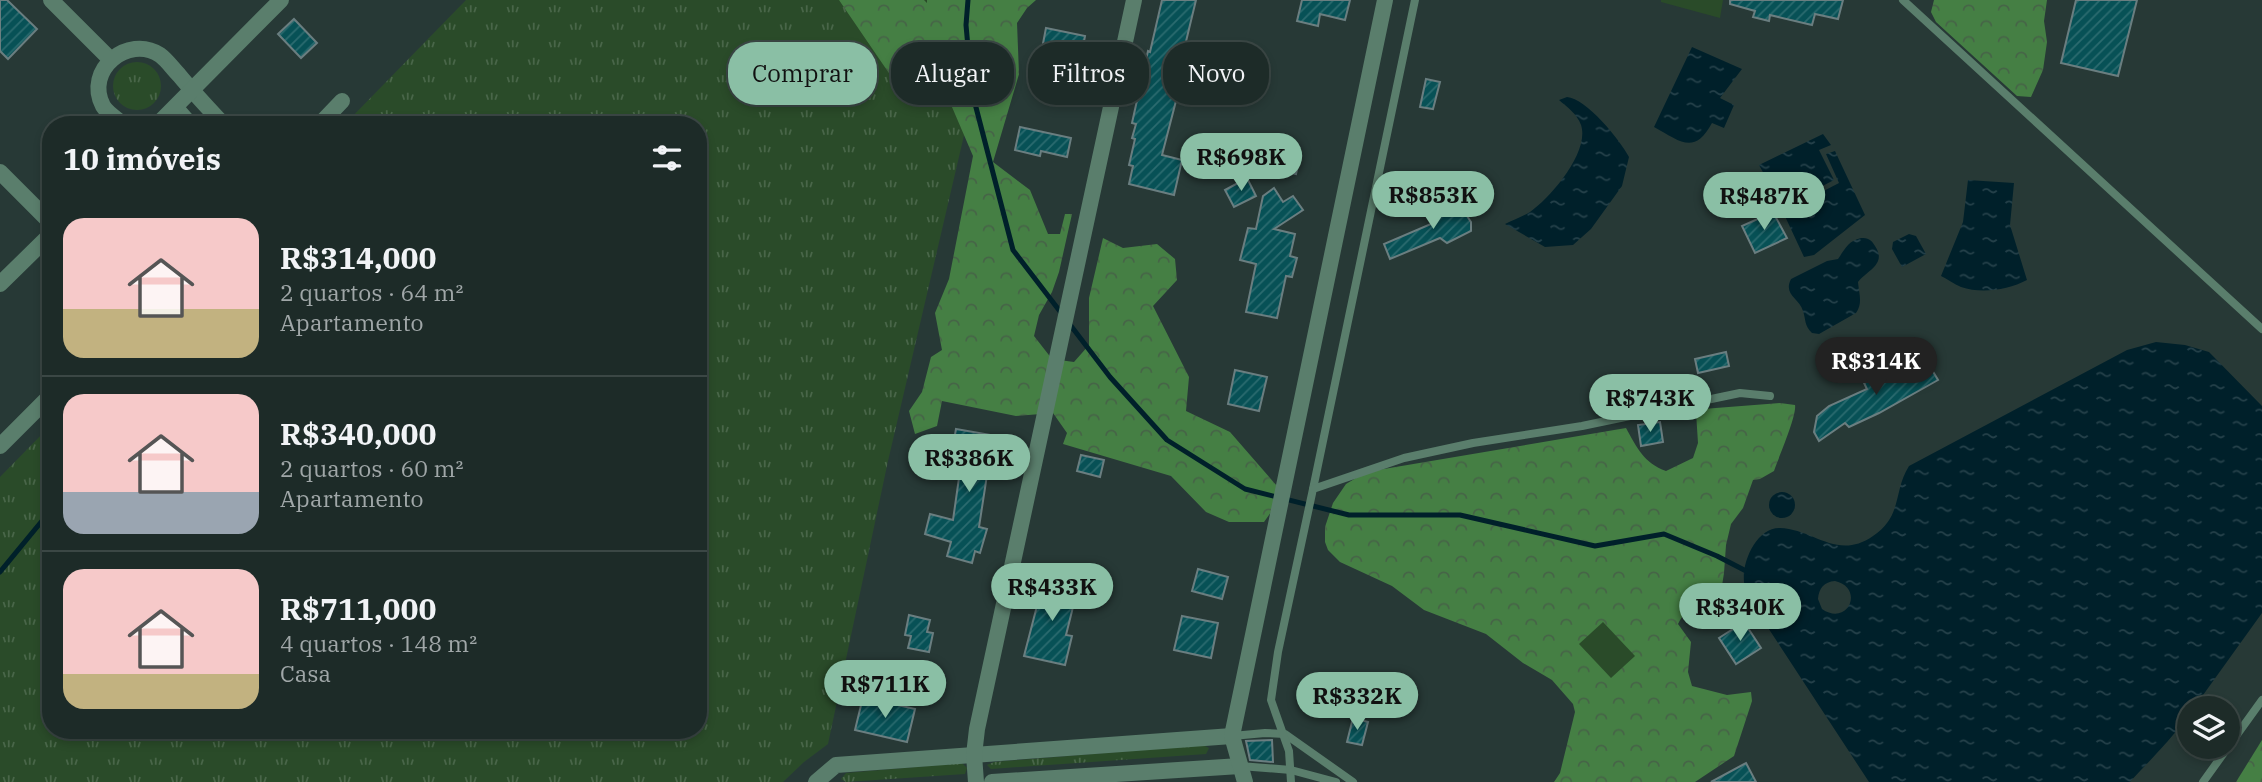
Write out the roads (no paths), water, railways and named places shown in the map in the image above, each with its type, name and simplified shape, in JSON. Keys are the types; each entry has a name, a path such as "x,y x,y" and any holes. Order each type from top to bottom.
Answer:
{"street":[{"path":"51,0 111,60"},
{"path":"976,782 974,755 977,729 1134,0"},
{"path":"1245,782 1232,736 1385,0"},
{"path":"172,116 277,1"},
{"path":"114,116 104,108 99,94 100,79 106,65 116,55 131,49 147,49 162,56 216,116"},
{"path":"328,116 342,101"},
{"path":"0,172 42,214"},
{"path":"0,284 42,243"},
{"path":"0,446 42,405"},
{"path":"816,782 836,765 1232,736"},
{"path":"992,782 1240,766"}],"lane":[{"path":"1291,782 1285,734 1271,700 1278,652 1415,0"},
{"path":"1903,0 2262,329"},
{"path":"1313,489 1404,458 1473,443 1582,426 1740,393 1770,396"},
{"path":"2203,782 2262,700"},
{"path":"1232,736 1285,734 1353,782"},
{"path":"1240,766 1291,770 1336,782"}],"water":[{"path":"1692,47 1742,69 1720,98 1734,105 1724,128 1712,123 1699,140 1686,143 1654,127"},
{"path":"1567,97 1575,99 1593,112 1629,157 1622,186 1591,229 1573,245 1545,247 1505,224 1527,214 1548,196 1574,161 1580,148 1581,125 1559,100"},
{"path":"1823,134 1831,145 1819,150 1834,180 1782,207 1759,165"},
{"path":"1835,151 1865,215 1814,255 1804,257 1783,212 1839,183 1826,154"},
{"path":"1968,180 2014,183 2010,225 2027,280 2003,288 1977,290 1961,287 1941,276 1963,222"},
{"path":"1909,234 1916,236 1926,254 1902,267 1892,249 1893,242"},
{"path":"1861,238 1872,242 1879,258 1875,266 1858,282 1860,298 1856,313 1819,334 1812,333 1806,325 1801,307 1790,293 1791,279 1827,261 1838,259 1850,243"},
{"path":"2156,342 2185,345 2209,352 2262,406 2262,613 2202,696 2177,696 2177,730 2130,782 1869,782 1757,611 1745,587 1745,569 1751,549 1771,529 1792,530 1837,545 1860,543 1873,536 1889,520 1909,466 2127,350","holes":["1835,581 1849,591 1850,604 1845,610 1831,613 1822,609 1818,599 1823,586"]},
{"path":"1782,492 1791,496 1795,505 1791,514 1782,518 1773,514 1769,505 1773,496"}],"waterway":[{"path":"968,0 966,25 972,92 1013,250 1062,314"},
{"path":"1068,322 1110,377 1167,440 1245,489 1349,515 1460,515 1595,546 1664,534 1750,573"},
{"path":"0,572 42,521"}]}
